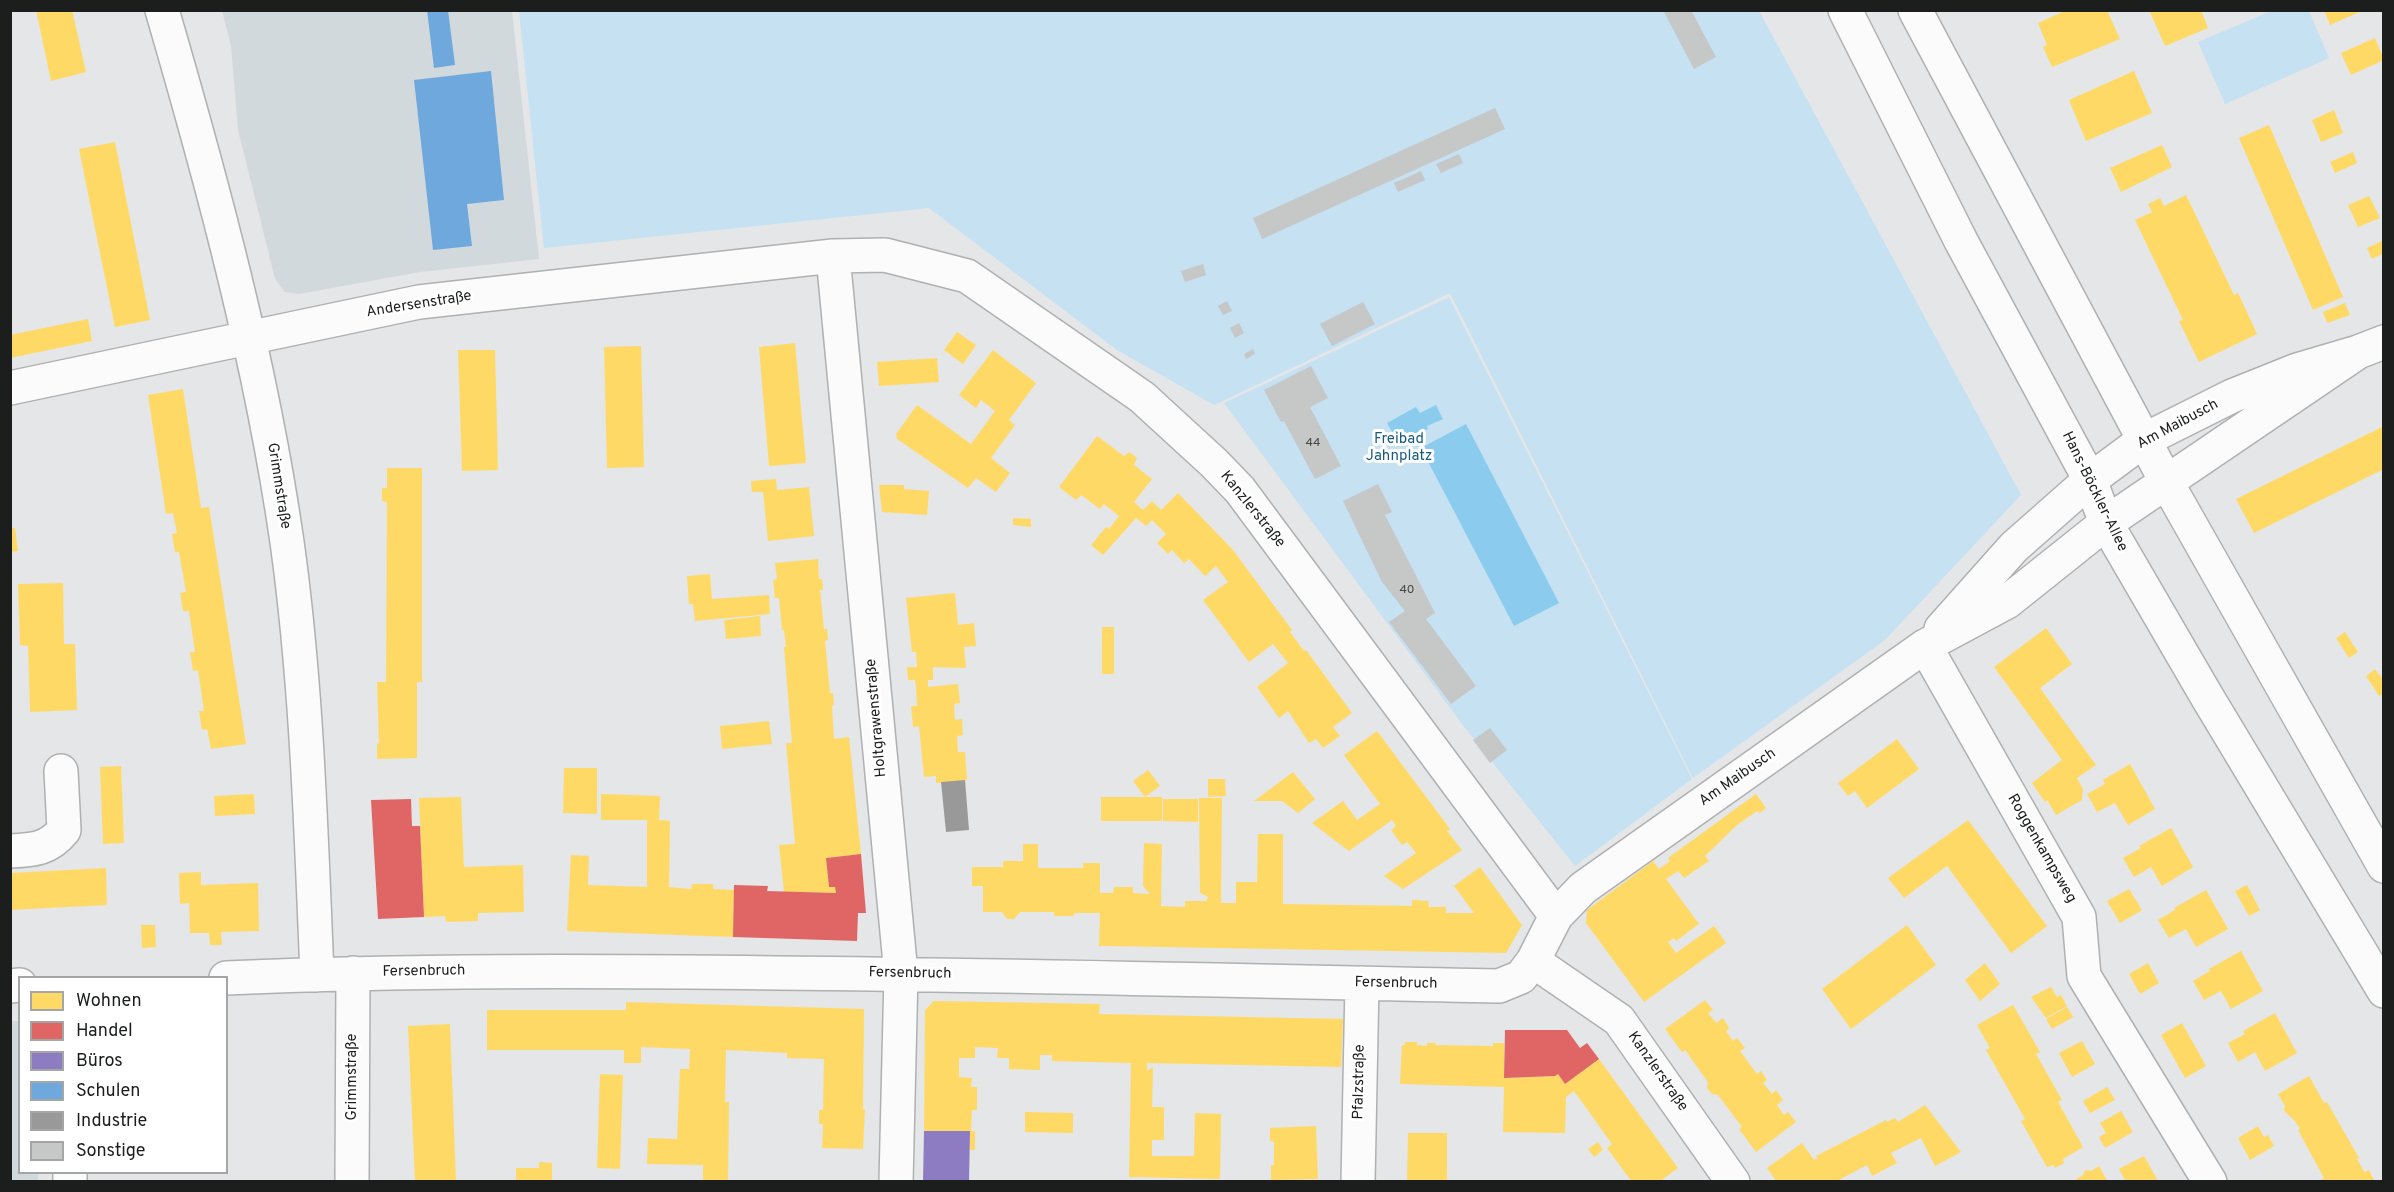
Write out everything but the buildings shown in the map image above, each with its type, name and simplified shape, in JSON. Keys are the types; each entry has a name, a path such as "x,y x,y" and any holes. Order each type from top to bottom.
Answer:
{"street":[{"name":"Grimmstraße","path":"162,10 203,153 271,440 287,544 305,723 317,975"},
{"name":"Hans-Böckler-Allee","path":"1845,10 1961,241 2090,480 2106,523 2206,695 2384,991"},
{"path":"1915,10 2167,483 2384,866"},
{"name":"Kanzlerstraße","path":"833,256 885,255 967,276 1142,397 1240,490 1556,916"},
{"name":"Andersenstraße","path":"10,388 418,302 833,256"},
{"name":"Holtgrawenstraße","path":"833,256 901,974 896,1182"},
{"name":"Am Maibusch","path":"1925,646 2014,547 2090,480 2144,440 2243,392 2297,370 2371,347"},
{"name":"Am Maibusch","path":"1556,916 1592,881 1925,646 2007,602 2106,523 2371,347"},
{"name":"Roggenkampsweg","path":"1925,646 2079,917 2084,976 2210,1182"},
{"path":"10,851 34,850 56,841 64,830 61,771"},
{"name":"Fersenbruch","path":"228,978 353,973 557,971 901,974 1499,986 1521,977 1533,961 1556,916"},
{"name":"Kanzlerstraße","path":"1533,961 1619,1020 1733,1182"},
{"name":"Grimmstraße","path":"352,1182 353,973"},
{"name":"Pfalzstraße","path":"1358,1182 1362,983"}],"shaded area":[{"path":"222,11 512,11 539,259 420,272 299,294 285,292 275,279 238,130 231,46"},
{"path":"10,1021 18,1021 18,1174 38,1174 38,1181 11,1181"}],"green space":[{"path":"519,11 1759,11 2021,495 1885,640 1693,778 1450,293 1214,405 1117,350 929,208 544,248"},
{"path":"2271,11 2309,11 2329,58 2225,104 2198,42"},
{"name":"Freibad Jahnplatz","path":"1449,297 1692,779 1575,866 1462,724 1224,403"}],"water":[{"path":"1436,405 1443,419 1427,426 1428,429 1399,444 1387,423 1416,407 1420,413"},
{"path":"1466,424 1559,603 1514,626 1421,448"}]}
